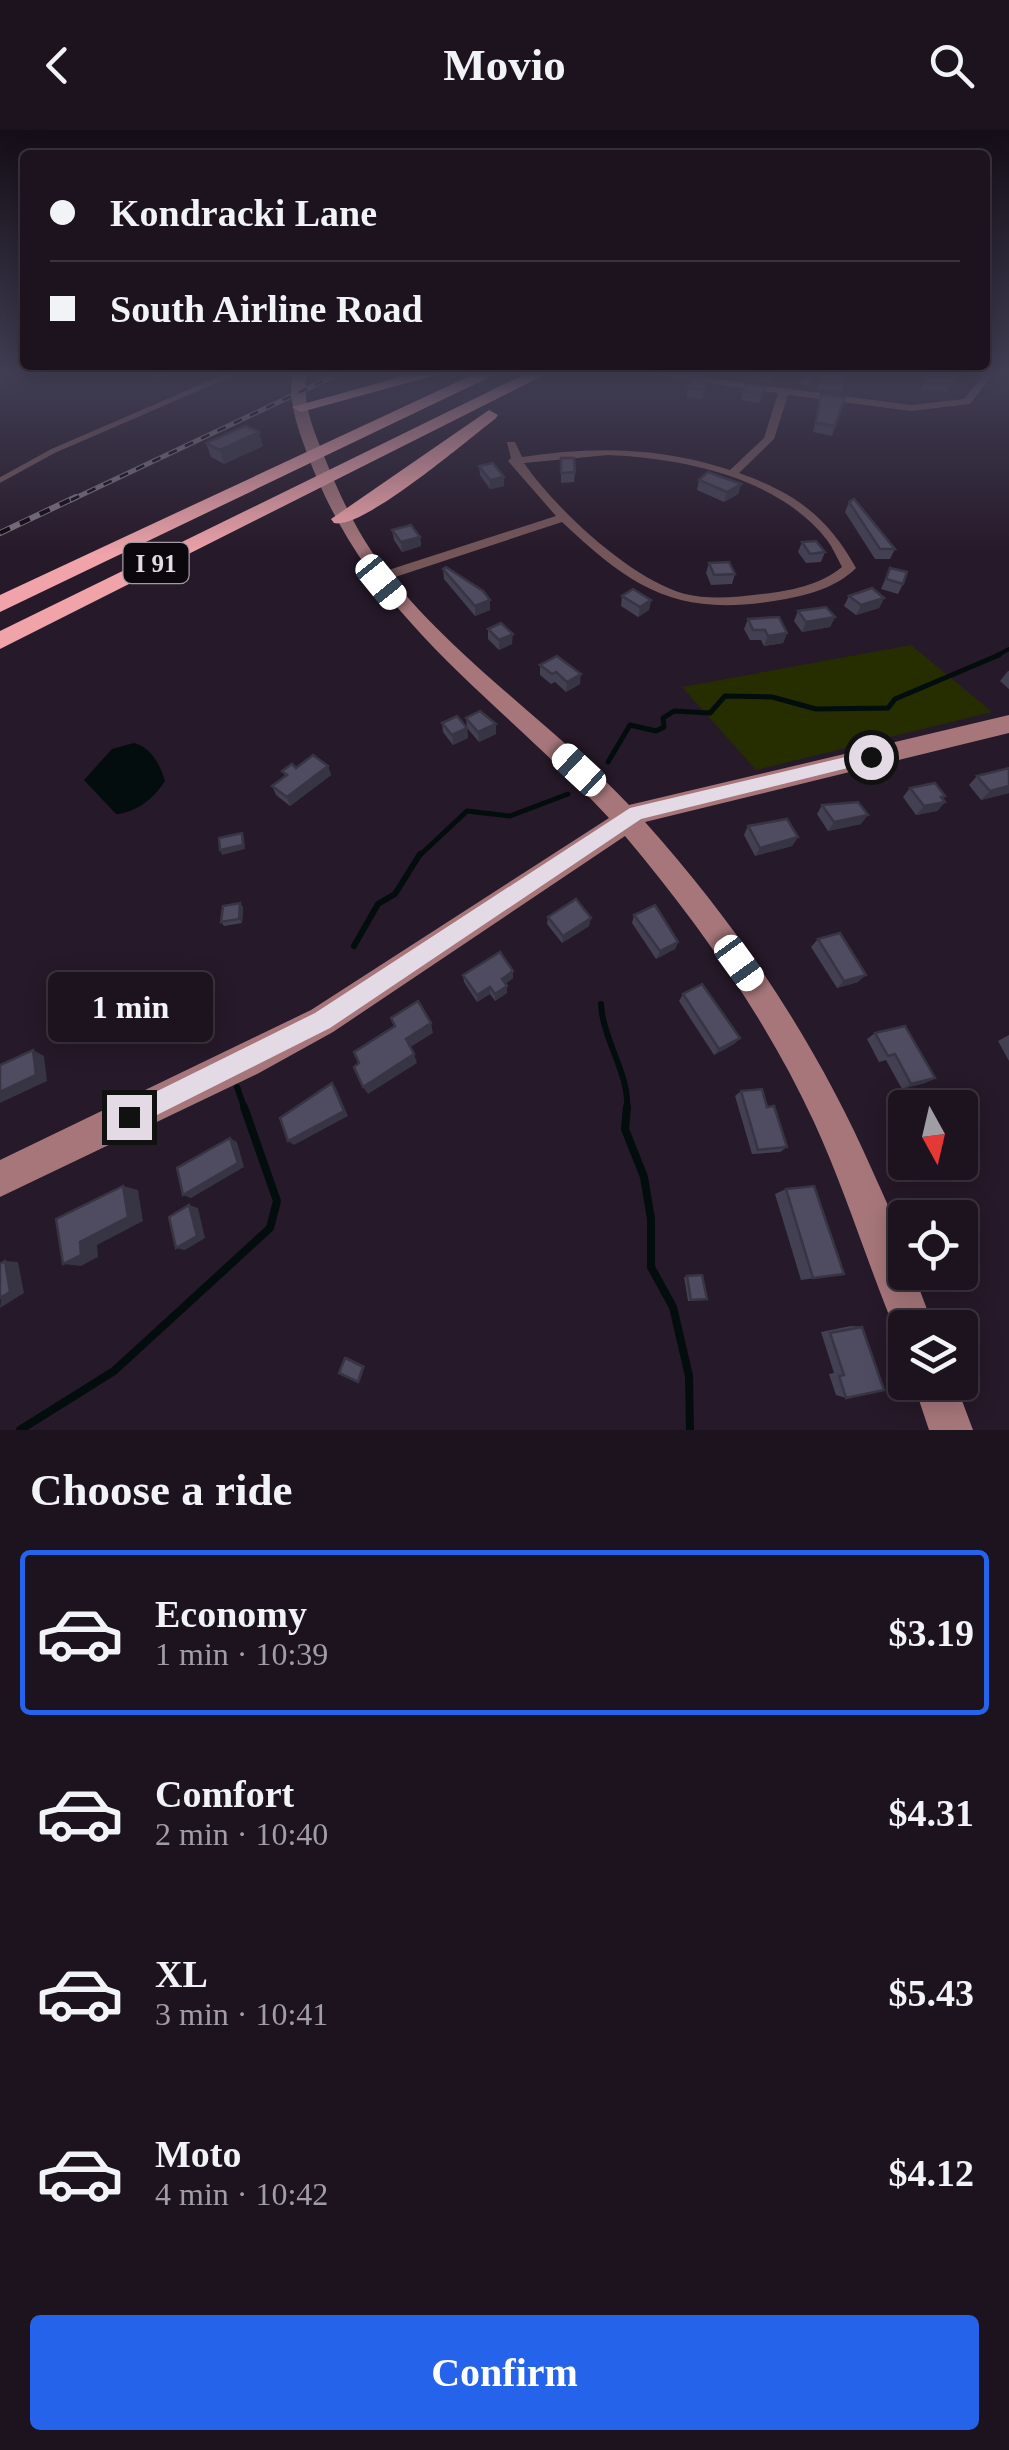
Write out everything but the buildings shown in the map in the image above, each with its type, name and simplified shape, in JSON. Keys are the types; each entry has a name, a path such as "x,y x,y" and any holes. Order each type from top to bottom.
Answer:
{"highway":[{"name":"I 91","path":"0,604 359,435"},
{"name":"I 91","path":"0,641 416,435"},
{"path":"340,520 366,507 462,435"}],"main road":[{"path":"310,435 340,520 378,578 422,628 579,770 626,820 739,963 796,1054 884,1245 907,1310"},
{"path":"0,1179 310,1027 626,820 659,805 1009,724"},
{"path":"941,1400 952,1430"}],"street":[{"path":"732,473 770,435"},
{"path":"511,444 514,461 565,517 637,575 678,597 740,600 800,591 842,578 849,568 829,534 776,493 732,473 619,452 572,452 514,461"},
{"path":"378,578 565,517"}],"lane":[{"path":"0,480 91,435"}],"green space":[{"path":"911,645 992,712 756,770 682,687"}],"shaded area":[{"path":"134,743 150,753 165,781 144,804 116,814 84,780 112,749"}],"waterway":[{"path":"994,657 1009,649"},
{"path":"608,762 630,725 656,731 664,727 663,718 674,711 710,713 725,696 772,697 816,709 888,708 895,699 999,655"},
{"path":"418,857 467,811 510,816 568,794"},
{"path":"354,946 378,904 395,894 418,857"},
{"path":"601,1004 627,1107"},
{"path":"237,1087 245,1110"},
{"path":"20,1430 114,1371 270,1228 277,1201 244,1107"},
{"path":"627,1107 625,1129 644,1177 651,1219 651,1267 673,1307 689,1376 690,1430"}],"railway":[{"path":"71,500 209,435"},
{"path":"0,533 76,497"}],"route":[{"path":"129,1117 247,1061 344,1007 636,813 681,799 871,757"}]}
